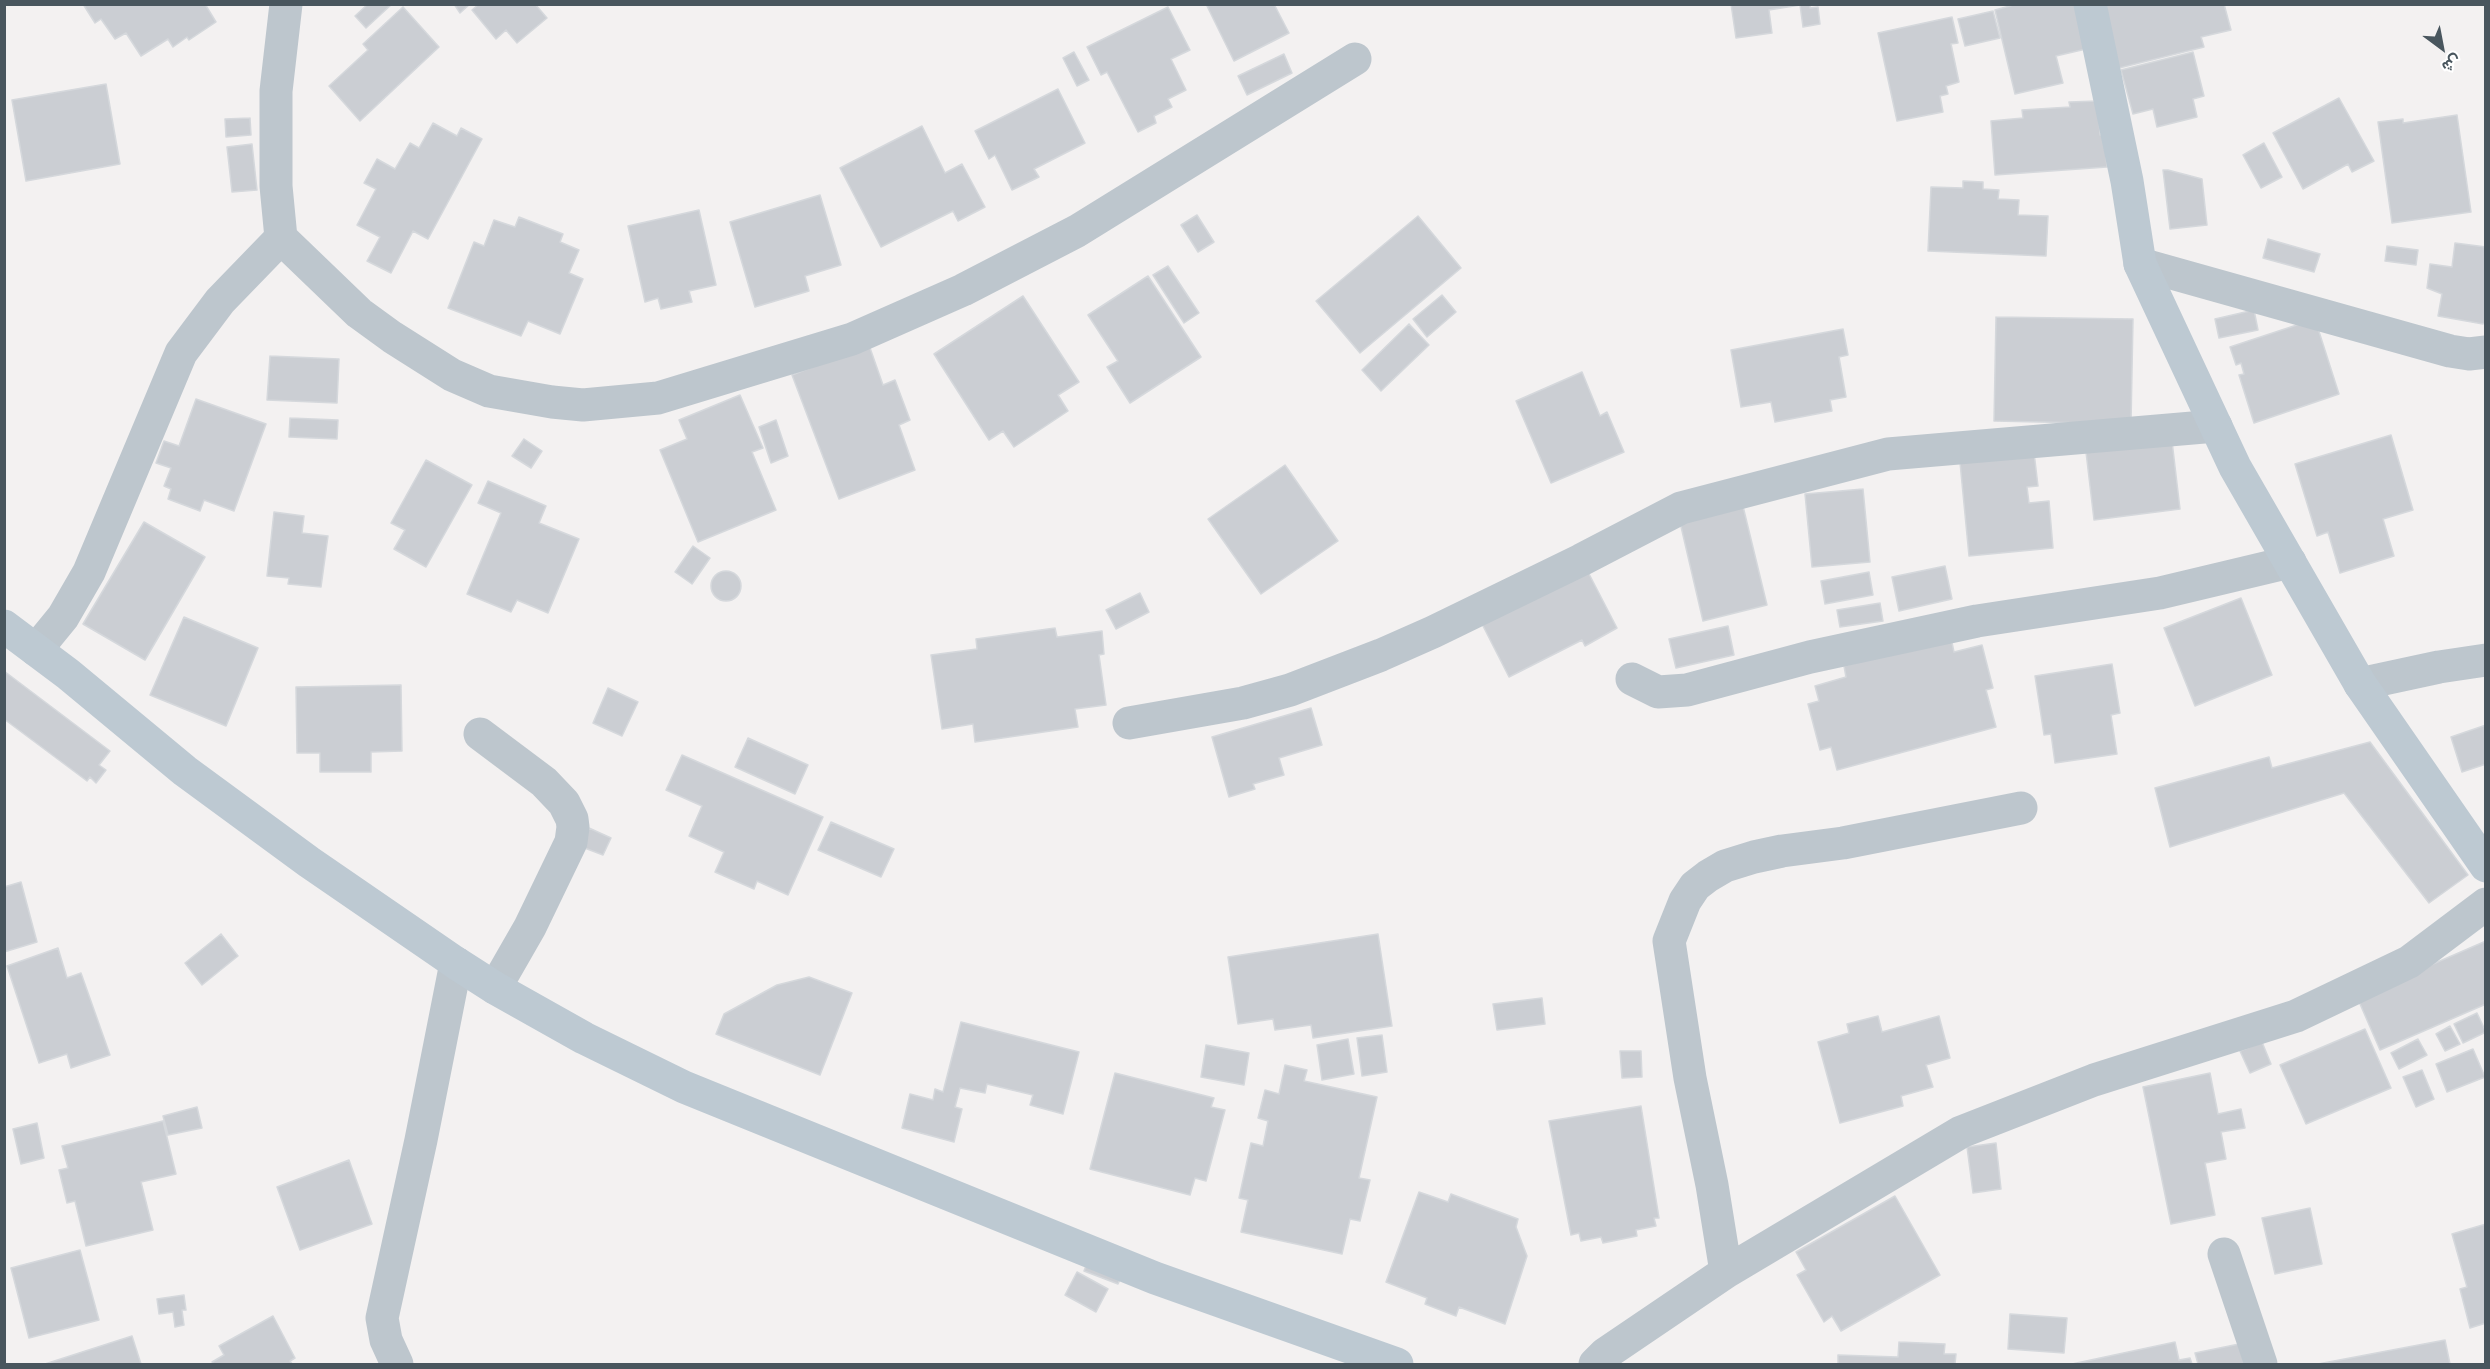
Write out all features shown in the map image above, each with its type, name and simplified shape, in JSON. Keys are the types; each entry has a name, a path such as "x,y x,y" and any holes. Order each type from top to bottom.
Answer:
{"street":[{"path":"286,4 276,91 276,186 281,238 359,313 452,375 489,391 583,405 658,399 852,339 963,290 1077,231 1355,59"},
{"path":"2090,4 2127,181 2140,264 2235,467 2360,684 2486,866"},
{"path":"36,650 63,617 89,572 182,353 220,301 281,238"},
{"path":"2140,264 2450,351 2469,354 2486,352"},
{"path":"1129,723 1243,703 1290,690 1381,655 1550,575 1681,508 1888,454 2216,426"},
{"path":"1632,679 1658,692 1688,690 1810,657 1966,623 2160,593 2290,562"},
{"path":"4,626 185,771 309,862 495,988 584,1038 684,1087 1155,1278 1397,1365"},
{"path":"2360,684 2439,667 2486,660"},
{"path":"480,734 544,782 564,803 572,819 573,827 571,842 535,917 495,988"},
{"path":"1726,1272 1712,1185 1690,1078 1669,941 1684,901 1695,886 1708,876 1725,866 1754,857 1843,843 2022,808"},
{"path":"1595,1365 1605,1354 1726,1272 1961,1132 2094,1080 2296,1016 2409,962 2486,904"},
{"path":"397,1365 386,1340 382,1318 456,963"},
{"path":"2224,1254 2261,1365"}],"building":[{"path":"83,4 205,4 216,22 189,40 187,37 173,47 168,39 141,56 126,33 115,39 101,19 95,23"},
{"path":"368,4 392,4 366,28 355,16"},
{"path":"454,4 470,4 460,13"},
{"path":"479,4 535,4 547,18 517,43 506,30 496,39 472,10"},
{"path":"1206,4 1274,4 1289,33 1234,61"},
{"path":"1731,4 1810,4 1810,8 1818,7 1820,24 1803,27 1800,5 1769,10 1772,33 1736,38"},
{"path":"2017,4 2075,4 2086,49 2056,56 2063,83 2015,94 1995,10"},
{"path":"2099,4 2224,4 2231,30 2201,37 2204,47 2115,69"},
{"path":"403,7 439,47 360,121 329,86 368,50 363,44"},
{"path":"1168,7 1190,50 1171,59 1186,90 1168,99 1172,107 1154,116 1156,123 1138,132 1107,72 1101,75 1087,47"},
{"path":"1993,11 2000,38 1965,46 1958,19"},
{"path":"1952,17 1958,43 1951,44 1959,82 1946,86 1948,94 1940,96 1943,112 1897,121 1878,33"},
{"path":"1074,52 1089,80 1077,86 1063,58"},
{"path":"2193,52 2204,96 2193,99 2197,117 2157,127 2153,109 2133,114 2121,70"},
{"path":"1284,54 1292,73 1247,95 1238,76"},
{"path":"106,84 120,164 26,181 12,100"},
{"path":"1058,89 1085,143 1034,169 1039,177 1012,190 995,155 989,159 975,131"},
{"path":"2339,98 2374,161 2352,172 2348,164 2303,189 2273,133"},
{"path":"2098,101 2100,135 2104,135 2107,167 1995,175 1991,121 2023,118 2022,110 2070,107 2069,102"},
{"path":"2457,115 2471,212 2392,223 2378,122 2403,119 2403,123"},
{"path":"250,118 251,135 226,137 225,119"},
{"path":"433,123 457,136 461,128 482,139 428,239 413,231 391,273 367,261 380,237 357,225 376,189 364,183 377,159 395,169 410,143 419,148"},
{"path":"922,126 945,173 962,164 985,207 958,221 953,211 881,247 840,168"},
{"path":"2264,143 2282,177 2261,188 2243,155"},
{"path":"252,144 257,190 232,192 227,147"},
{"path":"2163,170 2202,179 2207,225 2170,229"},
{"path":"1963,181 1983,182 1983,189 1999,190 1998,199 2019,200 2018,215 2048,216 2046,256 1928,251 1931,187 1963,188"},
{"path":"820,195 841,265 805,276 809,291 755,307 730,222"},
{"path":"699,210 716,285 689,291 692,302 661,309 658,298 645,302 628,226"},
{"path":"1197,215 1214,242 1198,252 1181,225"},
{"path":"1418,216 1461,268 1360,353 1316,301"},
{"path":"519,217 563,234 560,242 579,250 569,273 583,279 560,334 528,321 521,336 448,308 474,242 484,246 494,220 515,227"},
{"path":"2268,239 2320,254 2314,272 2263,258"},
{"path":"2455,243 2486,247 2486,322 2483,324 2438,316 2442,294 2427,288 2430,264 2452,267"},
{"path":"2387,246 2418,250 2416,265 2385,261"},
{"path":"1168,266 1199,313 1184,323 1153,275"},
{"path":"1148,276 1201,357 1130,403 1107,367 1118,361 1088,315"},
{"path":"1442,295 1456,312 1427,337 1413,319"},
{"path":"1023,296 1079,382 1058,395 1068,411 1014,447 1003,431 989,440 934,354"},
{"path":"2254,310 2258,330 2219,338 2215,319"},
{"path":"1996,317 2133,319 2131,424 1994,421"},
{"path":"2315,319 2339,394 2254,423 2239,375 2244,374 2241,363 2236,365 2230,347"},
{"path":"1409,324 1429,345 1381,391 1362,370"},
{"path":"1843,329 1848,355 1839,357 1846,397 1830,400 1832,411 1775,422 1771,402 1741,407 1731,350"},
{"path":"869,345 883,385 895,380 910,420 899,425 915,470 839,499 792,375"},
{"path":"270,356 339,359 337,403 267,400"},
{"path":"1582,372 1600,416 1607,412 1624,452 1551,483 1516,401"},
{"path":"740,395 763,448 752,452 776,510 698,542 660,450 687,439 679,420"},
{"path":"196,399 266,424 234,511 204,500 200,511 168,499 171,489 164,486 171,468 156,463 164,441 179,446"},
{"path":"290,418 338,420 337,439 289,437"},
{"path":"776,420 788,456 771,463 759,427"},
{"path":"2391,435 2413,510 2383,519 2394,556 2340,573 2328,532 2317,536 2295,464"},
{"path":"524,439 542,451 531,468 512,456"},
{"path":"2172,441 2180,509 2094,520 2086,452"},
{"path":"2033,444 2038,486 2027,487 2029,503 2049,501 2053,548 1969,556 1959,452"},
{"path":"426,460 472,485 426,567 394,549 405,530 391,523"},
{"path":"1285,465 1338,541 1261,594 1208,519"},
{"path":"488,481 546,506 539,523 579,539 548,613 517,600 511,612 467,594 501,513 478,503"},
{"path":"1863,489 1870,562 1812,567 1805,494"},
{"path":"1741,498 1767,605 1703,621 1679,518"},
{"path":"274,512 304,516 302,533 328,536 321,587 288,584 289,578 267,576"},
{"path":"144,522 205,557 145,660 83,624"},
{"path":"693,546 710,558 692,584 675,572"},
{"path":"1945,566 1952,599 1899,611 1892,577"},
{"path":"1587,570 1617,628 1585,646 1582,640 1509,677 1482,624"},
{"path":"726,571 737,575 741,586 737,597 726,601 715,597 711,586 715,575"},
{"path":"1869,572 1873,595 1825,604 1821,581"},
{"path":"1140,593 1149,612 1116,629 1106,610"},
{"path":"2241,598 2272,675 2195,706 2164,628"},
{"path":"1880,603 1883,621 1840,627 1837,610"},
{"path":"184,617 258,648 226,726 150,695"},
{"path":"1728,626 1734,655 1676,668 1669,639"},
{"path":"1055,628 1057,637 1102,631 1104,654 1099,655 1106,705 1075,709 1078,727 975,742 973,724 942,729 931,655 977,649 976,639"},
{"path":"1951,638 1954,652 1982,645 1993,688 1986,690 1996,727 1837,770 1831,747 1820,750 1808,704 1819,701 1815,686 1846,677 1844,666"},
{"path":"2112,664 2120,713 2111,715 2117,754 2055,763 2051,734 2044,735 2035,676"},
{"path":"4,671 110,751 99,765 106,770 96,783 90,777 87,781 4,719"},
{"path":"401,685 402,751 371,752 371,772 320,772 320,753 297,753 296,687"},
{"path":"608,688 638,702 622,736 593,723"},
{"path":"1311,708 1322,745 1279,758 1284,775 1253,784 1255,789 1229,797 1212,737"},
{"path":"2486,725 2486,764 2462,772 2451,737"},
{"path":"748,738 808,765 795,794 735,767"},
{"path":"2370,742 2468,875 2429,903 2344,793 2170,847 2155,788 2269,757 2272,768"},
{"path":"682,755 823,817 788,895 757,881 754,889 715,872 724,852 689,836 702,806 666,790"},
{"path":"831,822 894,849 881,877 818,850"},
{"path":"589,828 611,838 603,855 582,847"},
{"path":"21,882 37,942 4,952 4,887"},
{"path":"221,934 238,956 202,985 185,963"},
{"path":"1378,934 1392,1026 1313,1038 1311,1025 1275,1030 1273,1019 1238,1024 1228,957"},
{"path":"2486,941 2486,1004 2380,1050 2357,997"},
{"path":"58,948 67,978 81,973 110,1055 71,1068 67,1054 39,1063 7,966"},
{"path":"809,977 852,993 820,1075 716,1034 724,1014 777,985"},
{"path":"1542,998 1545,1024 1497,1030 1493,1004"},
{"path":"2477,1013 2486,1032 2463,1043 2454,1024"},
{"path":"1878,1016 1882,1032 1939,1016 1950,1058 1926,1065 1933,1087 1901,1096 1903,1106 1840,1123 1818,1042 1849,1033 1847,1024"},
{"path":"961,1022 1079,1052 1063,1114 1030,1105 1033,1095 987,1084 985,1093 960,1088 955,1107 962,1109 954,1142 902,1128 910,1094 933,1100 935,1089 943,1092"},
{"path":"2450,1026 2460,1044 2445,1051 2436,1034"},
{"path":"2365,1029 2391,1088 2306,1124 2280,1065"},
{"path":"1382,1035 1387,1072 1362,1076 1357,1038"},
{"path":"1348,1039 1354,1074 1322,1080 1317,1045"},
{"path":"2418,1039 2427,1055 2399,1069 2391,1053"},
{"path":"2262,1042 2271,1064 2250,1073 2240,1051"},
{"path":"1206,1045 1249,1053 1244,1085 1201,1077"},
{"path":"2473,1049 2485,1077 2447,1092 2436,1064"},
{"path":"1620,1051 1641,1051 1642,1077 1622,1078"},
{"path":"1285,1065 1307,1070 1304,1081 1377,1097 1359,1178 1370,1180 1360,1221 1350,1219 1342,1254 1241,1232 1248,1200 1239,1198 1251,1143 1263,1146 1268,1121 1258,1118 1265,1090 1279,1094"},
{"path":"2422,1070 2434,1099 2416,1107 2403,1077"},
{"path":"1115,1073 1214,1098 1211,1107 1225,1110 1206,1181 1195,1178 1190,1195 1090,1169"},
{"path":"2210,1073 2218,1114 2241,1109 2245,1128 2221,1132 2226,1159 2205,1163 2215,1215 2171,1224 2143,1087"},
{"path":"1641,1106 1659,1218 1654,1218 1656,1226 1636,1230 1637,1236 1603,1243 1601,1237 1581,1241 1579,1233 1571,1235 1549,1121"},
{"path":"197,1107 202,1128 168,1135 163,1116"},
{"path":"163,1121 176,1174 141,1182 153,1230 86,1246 75,1201 67,1203 59,1170 68,1168 62,1146"},
{"path":"37,1123 44,1158 21,1164 13,1129"},
{"path":"1996,1143 2001,1189 1973,1193 1967,1147"},
{"path":"349,1160 372,1224 300,1250 277,1187"},
{"path":"1419,1192 1448,1202 1451,1194 1518,1219 1516,1227 1527,1256 1505,1324 1459,1307 1456,1316 1425,1304 1427,1298 1386,1282"},
{"path":"1895,1196 1940,1275 1841,1331 1832,1316 1824,1322 1797,1275 1806,1270 1796,1252"},
{"path":"2310,1208 2322,1264 2275,1274 2262,1218"},
{"path":"2486,1224 2486,1323 2470,1328 2460,1289 2467,1287 2452,1234"},
{"path":"80,1250 99,1320 29,1338 11,1268"},
{"path":"1090,1255 1125,1268 1118,1284 1084,1271"},
{"path":"1077,1272 1108,1289 1096,1312 1065,1295"},
{"path":"184,1295 186,1310 182,1310 184,1325 175,1327 173,1312 159,1314 157,1299"},
{"path":"2010,1314 2067,1318 2064,1353 2008,1349"},
{"path":"273,1316 295,1358 290,1361 292,1364 214,1364 212,1362 224,1355 219,1346"},
{"path":"132,1336 141,1364 45,1364"},
{"path":"2445,1340 2450,1364 2318,1364"},
{"path":"1899,1342 1945,1344 1944,1354 1956,1354 1955,1364 1838,1364 1838,1355 1898,1357"},
{"path":"2175,1342 2179,1360 2190,1358 2192,1364 2072,1364"},
{"path":"2244,1343 2246,1364 2198,1364 2195,1353"}]}
